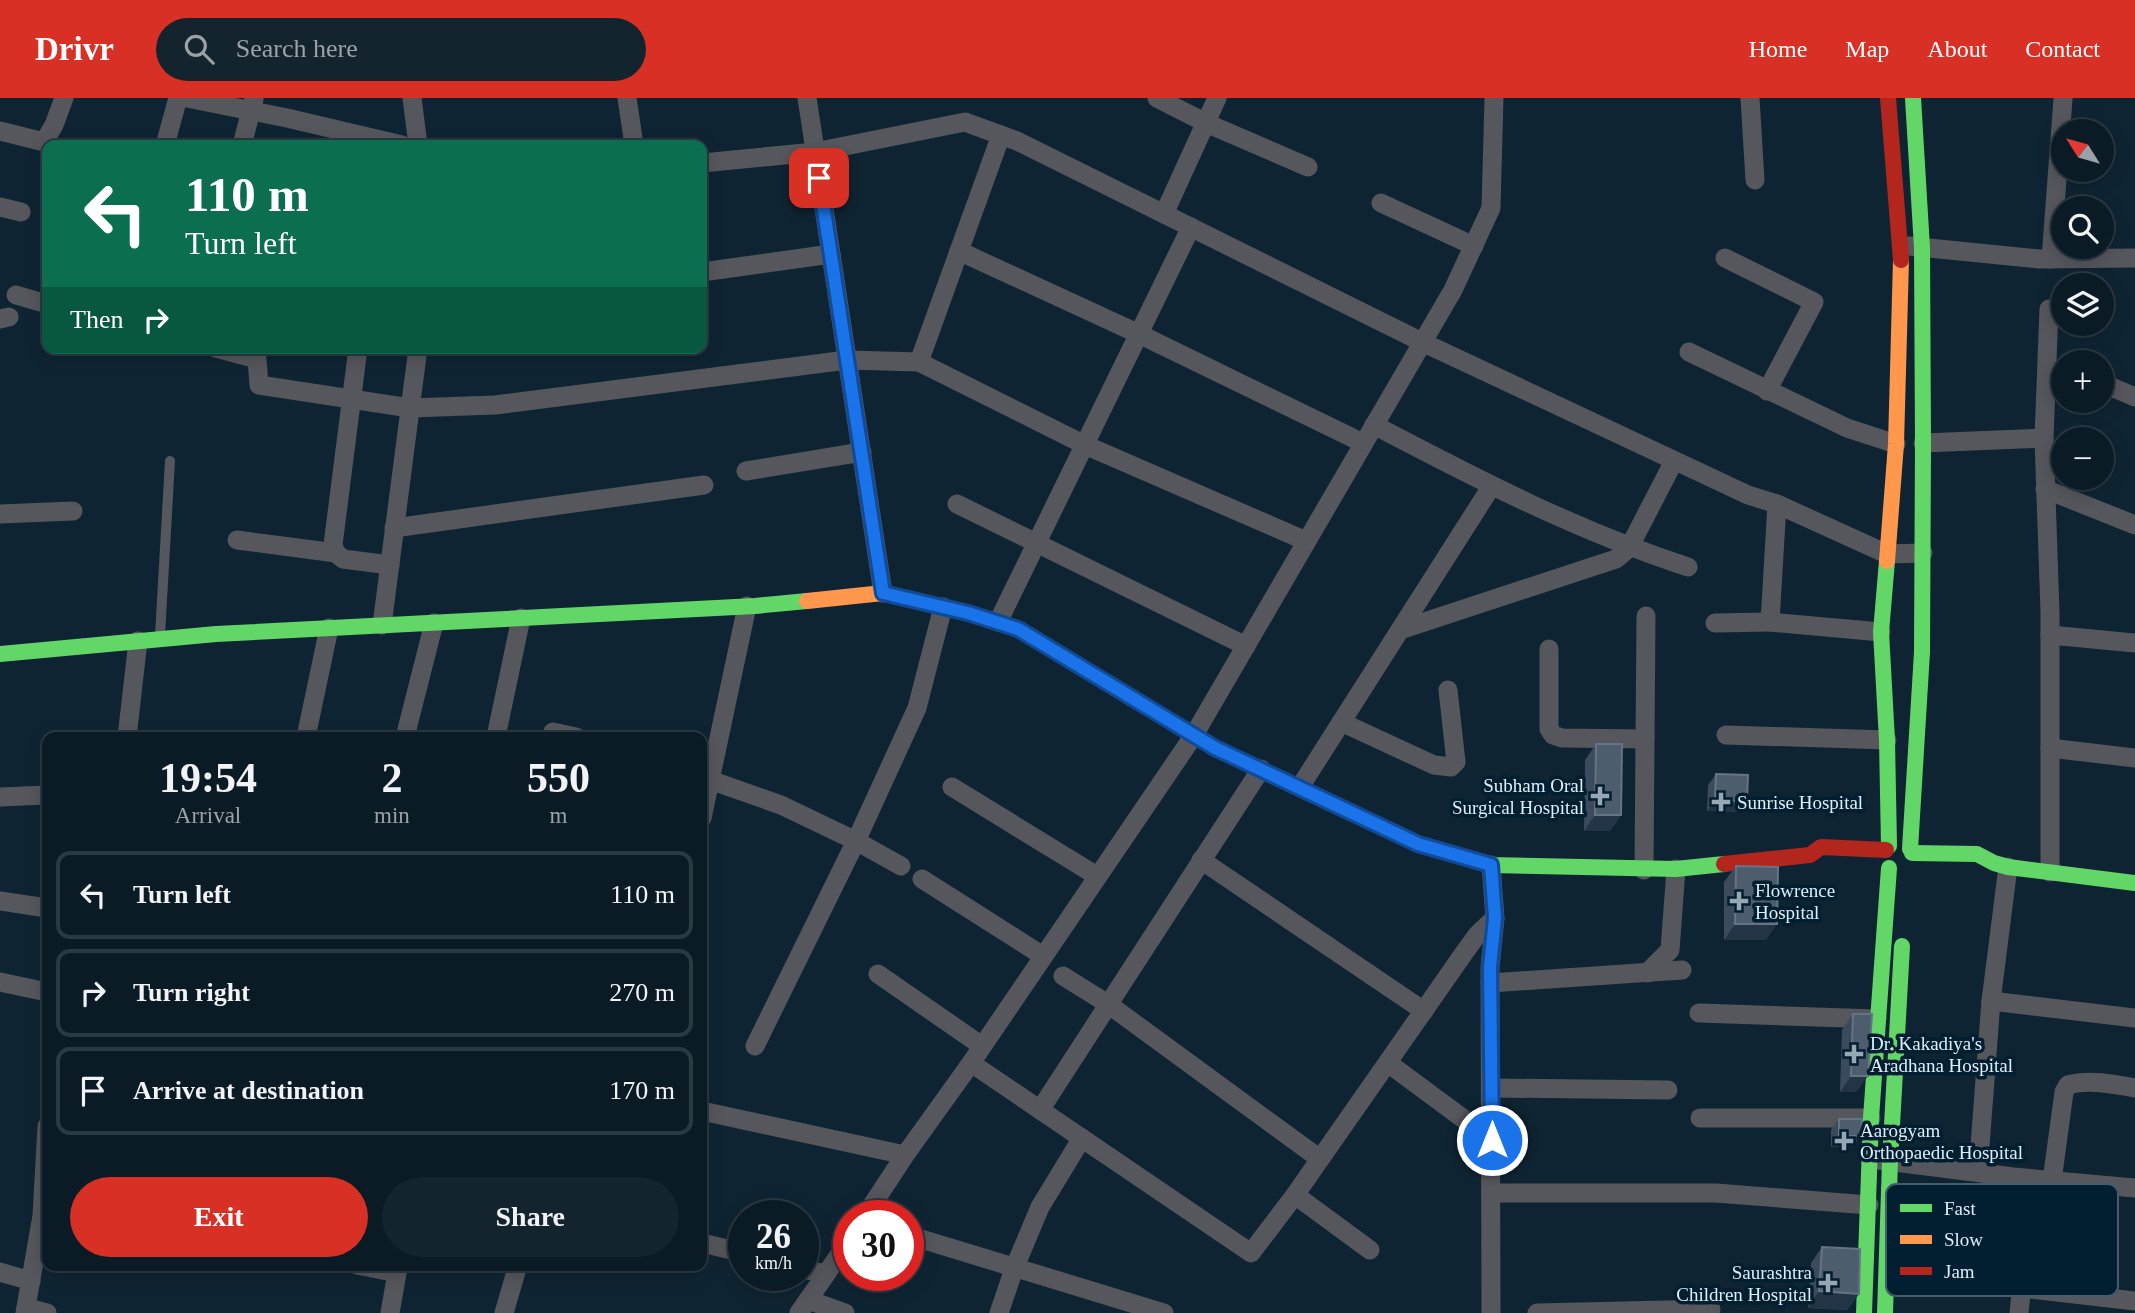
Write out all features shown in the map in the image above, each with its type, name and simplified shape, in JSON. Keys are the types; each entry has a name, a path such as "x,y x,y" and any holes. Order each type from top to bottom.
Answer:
{"street":[{"path":"45,140 64,98"},
{"path":"166,140 178,98"},
{"path":"187,98 253,104 384,140"},
{"path":"412,98 417,140"},
{"path":"626,98 633,140"},
{"path":"807,98 883,593"},
{"path":"1157,98 1206,123 1308,167"},
{"path":"1164,214 1217,98"},
{"path":"875,1200 1194,735 1453,290 1491,208 1494,98"},
{"path":"1750,98 1755,180"},
{"path":"1864,1313 1871,1118 1887,856 1887,740 1881,632 1896,444 1900,246 1888,98"},
{"path":"1887,856 1897,872 1911,856 1922,652 1922,248 1913,98"},
{"path":"2051,260 2063,99"},
{"path":"243,140 253,104"},
{"path":"707,163 815,152 965,122 1017,141 1422,342 1748,495 1777,504 1887,554 1923,553"},
{"path":"0,131 42,142"},
{"path":"919,362 1000,135"},
{"path":"1381,203 1474,246"},
{"path":"0,207 21,212"},
{"path":"998,622 1191,227"},
{"path":"1900,246 2051,260 2135,258"},
{"path":"959,251 1139,334 1363,443"},
{"path":"707,271 831,254"},
{"path":"1725,258 1814,302 1767,391"},
{"path":"16,295 42,303"},
{"path":"2049,309 2054,350"},
{"path":"1689,352 1847,428 1896,444"},
{"path":"238,354 257,359 259,384 410,408 495,405 848,360 919,362 1085,445 1306,541"},
{"path":"357,354 333,545 343,559 390,565"},
{"path":"382,625 417,354"},
{"path":"2114,388 2135,397"},
{"path":"2050,872 2050,635 2044,438 2051,390"},
{"path":"1374,425 1491,486 1629,548 1688,567"},
{"path":"1923,443 2044,438"},
{"path":"746,471 862,452"},
{"path":"1400,630 1616,559 1629,548 1674,461"},
{"path":"394,528 704,485"},
{"path":"1300,788 1491,486"},
{"path":"2046,489 2135,525"},
{"path":"957,504 1245,646"},
{"path":"1770,622 1777,504"},
{"path":"0,514 72,511"},
{"path":"237,540 337,553"},
{"path":"0,654 160,639 747,606 883,593 1018,629 1215,748 1418,844 1491,865 1676,869 1810,855 1821,861 1887,856 1898,843 1911,856 1936,869"},
{"path":"747,606 708,769 856,841 901,866"},
{"path":"755,1046 856,841 917,708 943,607"},
{"path":"1644,870 1646,617"},
{"path":"497,732 522,618"},
{"path":"1715,623 1770,622 1881,632"},
{"path":"406,732 433,623"},
{"path":"307,732 329,628"},
{"path":"2050,635 2135,643"},
{"path":"128,732 138,641"},
{"path":"1549,649 1549,729 1553,735 1645,738"},
{"path":"1341,722 1434,765 1451,768 1456,761 1448,690"},
{"path":"1726,735 1887,740"},
{"path":"2050,748 2135,758"},
{"path":"1040,1110 1261,769"},
{"path":"952,788 1097,876"},
{"path":"0,797 42,795"},
{"path":"1911,856 1977,854 2001,865 2135,883"},
{"path":"1201,860 1424,1011"},
{"path":"1491,865 1495,918 1490,983 1491,1313"},
{"path":"1975,872 2001,865"},
{"path":"1978,1172 2001,865"},
{"path":"1647,973 1670,950 1676,869"},
{"path":"922,879 1043,956"},
{"path":"0,901 42,907"},
{"path":"971,1063 1251,1253 1295,1195 1464,953 1495,918"},
{"path":"1889,1184 1903,925"},
{"path":"1490,983 1682,970"},
{"path":"877,974 982,1046"},
{"path":"1063,976 1108,1004 1320,1158"},
{"path":"0,982 42,991"},
{"path":"1991,1001 2135,1018"},
{"path":"1699,1013 1877,1019"},
{"path":"1388,1063 1492,1140"},
{"path":"2042,1184 2068,1085 2077,1083 2135,1088"},
{"path":"1491,1088 1668,1090"},
{"path":"707,1112 905,1155"},
{"path":"1700,1118 1871,1118"},
{"path":"999,1313 1040,1207 1082,1138"},
{"path":"1870,1158 2089,1184"},
{"path":"1492,1193 1716,1193 1869,1205"},
{"path":"1295,1195 1370,1250"},
{"path":"42,1220 26,1310 47,1313"},
{"path":"924,1240 1164,1313"},
{"path":"707,1244 728,1250"},
{"path":"833,1265 804,1307 845,1313"},
{"path":"387,1271 397,1273 390,1313"},
{"path":"504,1313 516,1271"},
{"path":"0,1272 31,1280"},
{"path":"819,1273 826,1275"},
{"path":"1885,1313 1886,1283"},
{"path":"2092,1296 2135,1301"},
{"path":"1537,1313 1711,1308"}],"lane":[{"path":"160,639 170,461"}],"building":[{"path":"1596,744 1622,744 1621,815 1595,815"},
{"path":"1716,774 1748,775 1747,801 1715,800"},
{"path":"1736,866 1778,867 1777,924 1735,924"},
{"path":"1853,1014 1872,1014 1868,1076 1851,1076"},
{"path":"1839,1119 1862,1119 1861,1136 1839,1136"},
{"path":"1822,1247 1860,1249 1859,1294 1819,1291"}],"traffic: fast":[{"path":"1910,849 1922,652 1923,443 1922,248 1913,98"},
{"path":"1887,561 1881,632 1889,846"},
{"path":"0,654 216,634 807,601"},
{"path":"1076,664 1215,748 1418,844 1491,865 1676,869 1724,864"},
{"path":"1912,853 1977,854 2008,867 2135,883"},
{"path":"1864,1313 1871,1118 1889,868"},
{"path":"1889,1184 1902,946"},
{"path":"1885,1313 1886,1283"}],"traffic: slow":[{"path":"1887,561 1896,444 1901,260"},
{"path":"807,601 883,593 968,613 1018,629 1076,664"}],"traffic: jam":[{"path":"1888,98 1901,260"},
{"path":"1724,864 1810,855 1821,847 1886,850"}],"place":[{"name":"Subham Oral Surgical Hospital","path":"1600,796"},
{"name":"Sunrise Hospital","path":"1721,802"},
{"name":"Flowrence Hospital","path":"1739,901"},
{"name":"Dr. Kakadiya's Aradhana Hospital","path":"1854,1054"},
{"name":"Aarogyam Orthopaedic Hospital","path":"1844,1141"},
{"name":"Saurashtra Children Hospital","path":"1828,1283"}],"route":[{"path":"819,178 883,593 968,613 1018,629 1215,748 1418,844 1491,865 1495,918 1490,967 1492,1140"}]}
